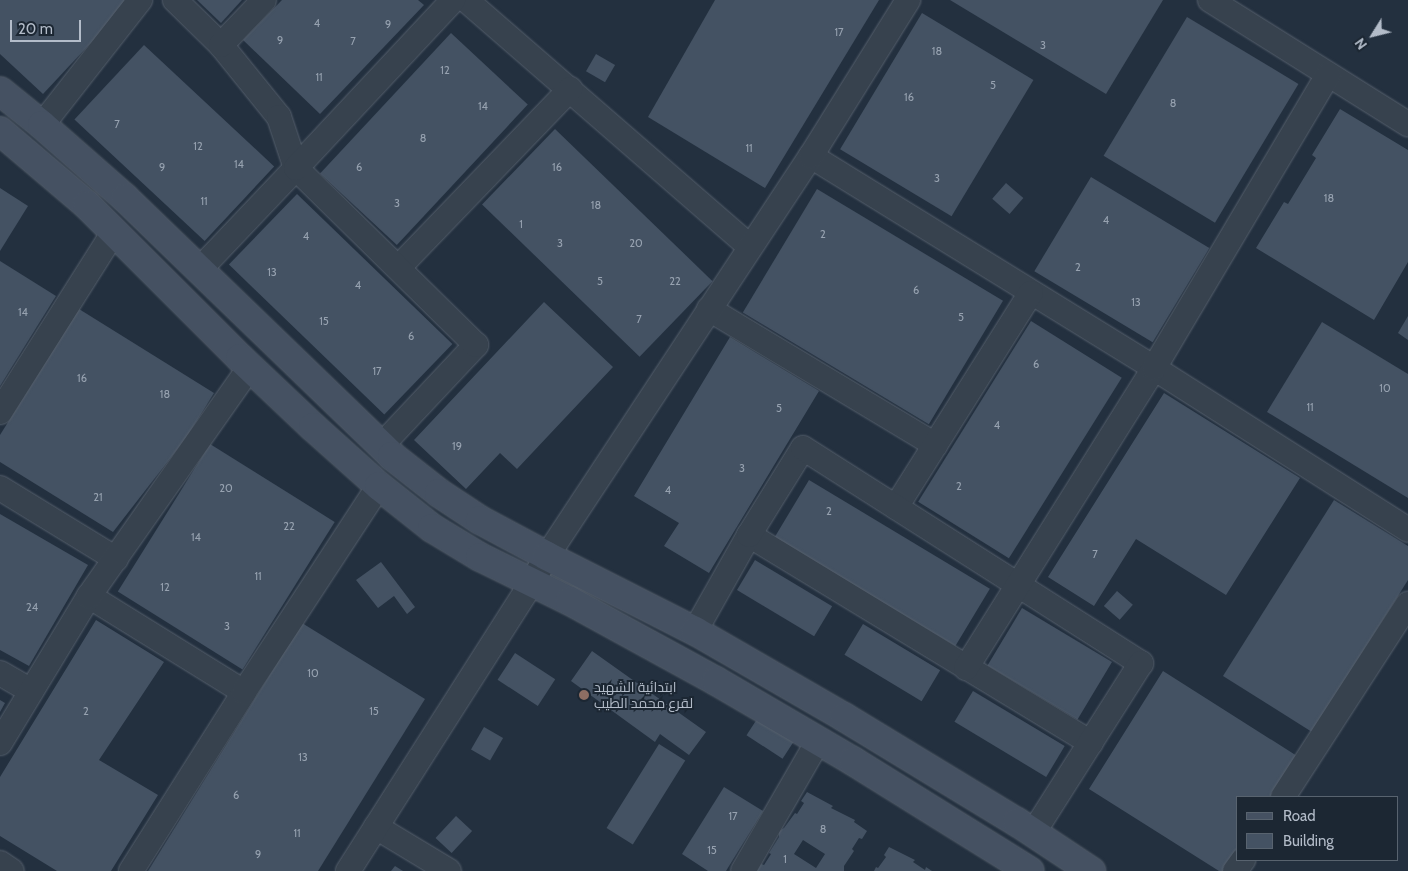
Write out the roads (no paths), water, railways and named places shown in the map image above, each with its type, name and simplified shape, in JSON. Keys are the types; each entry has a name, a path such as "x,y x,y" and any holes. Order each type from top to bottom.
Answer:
{"main road":[{"path":"0,91 125,198 381,446 439,493 480,520 695,631 844,717 1034,833 1091,871"},
{"path":"0,132 87,204 250,367 380,486 432,528 480,557 532,582 674,658 818,741 1030,871"}],"street":[{"path":"42,125 140,0"},
{"path":"175,0 221,45 279,117 296,168 399,267 476,345 381,446"},
{"path":"221,45 264,0"},
{"path":"200,269 453,0"},
{"path":"466,0 750,247"},
{"path":"348,871 547,556 811,156 908,0"},
{"path":"1210,0 1408,124"},
{"path":"966,668 1154,368 1328,75"},
{"path":"399,267 570,89"},
{"path":"811,156 1154,368 1408,530"},
{"path":"0,412 114,232"},
{"path":"896,507 1031,293"},
{"path":"709,309 935,445"},
{"path":"0,742 89,596 250,367"},
{"path":"695,631 749,535 803,448 1141,663 1034,833"},
{"path":"131,871 244,692 380,486"},
{"path":"0,488 116,559"},
{"path":"749,535 1091,743"},
{"path":"89,596 244,692"},
{"path":"1284,796 1408,604"},
{"path":"0,673 31,692"},
{"path":"743,871 818,741"},
{"path":"376,827 449,871"},
{"path":"0,863 12,871"}],"place":[{"name":"ابتدائية الشهيد لقرع محمد الطيب","path":"584,695"}]}
